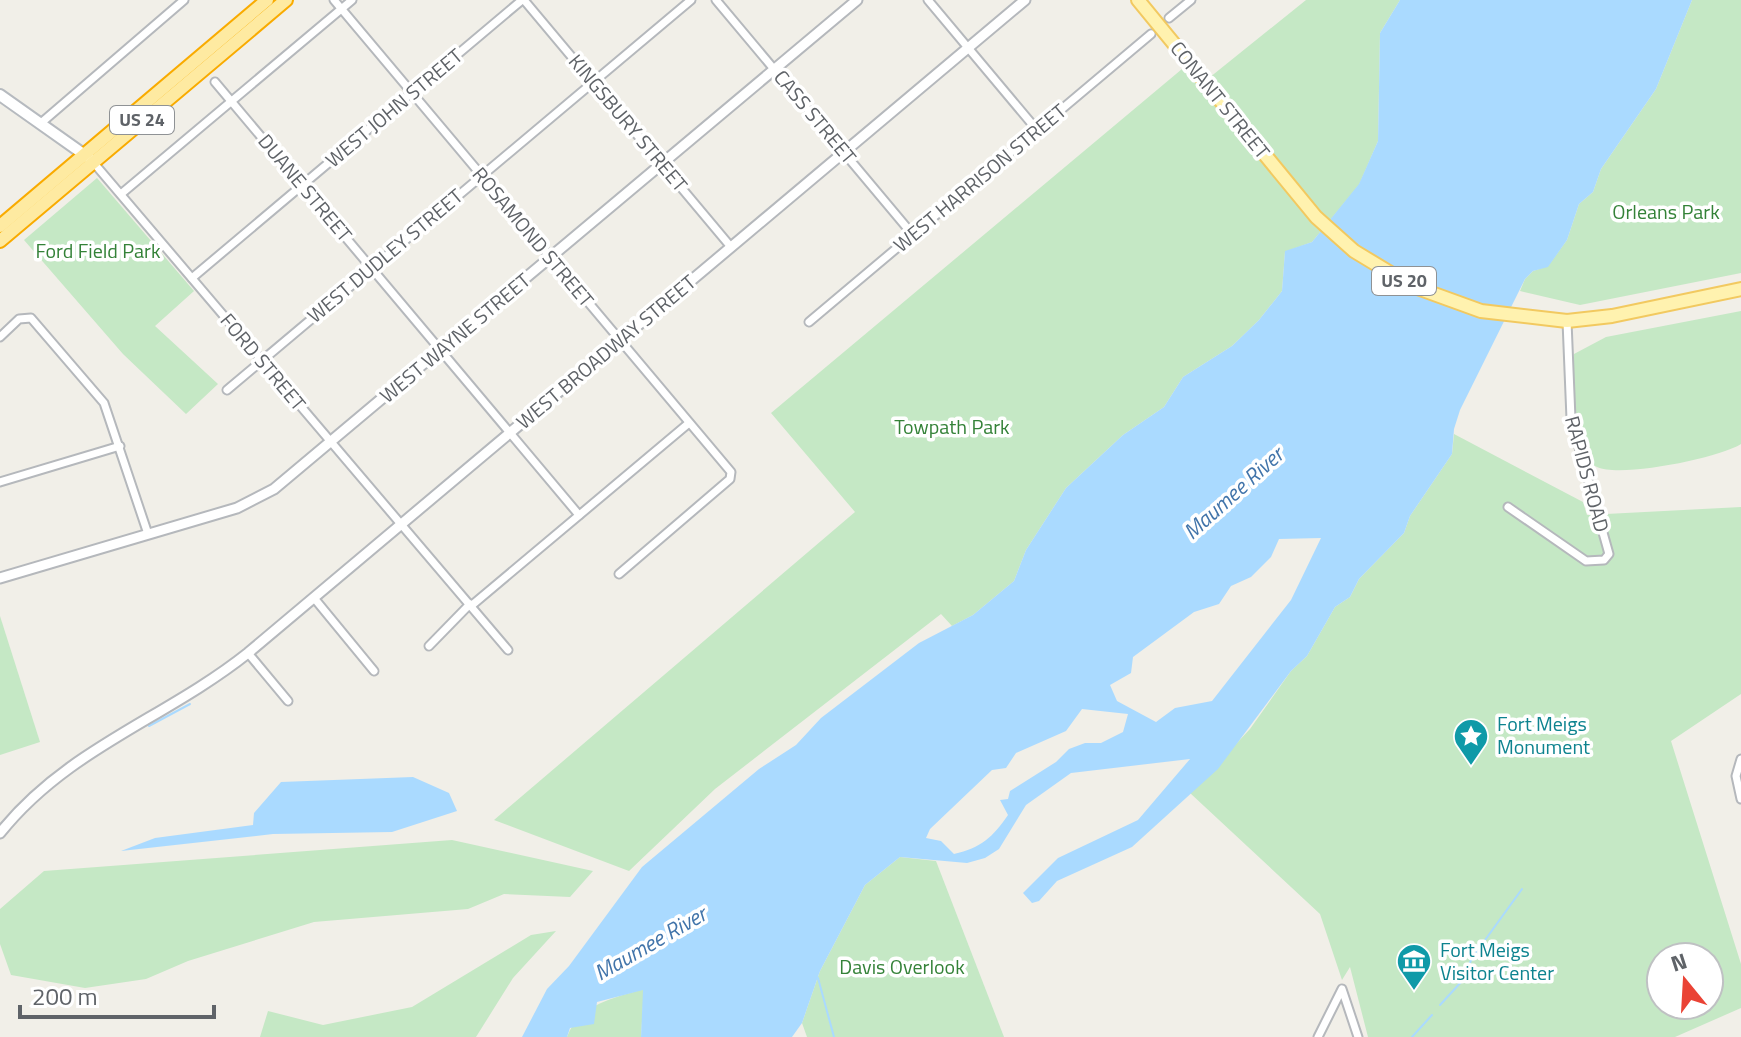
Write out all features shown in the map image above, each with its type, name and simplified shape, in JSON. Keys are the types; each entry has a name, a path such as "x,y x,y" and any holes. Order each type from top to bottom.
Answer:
{"highway":[{"name":"US 24","path":"0,241 267,0"},
{"name":"US 24","path":"0,226 286,0"}],"main road":[{"name":"CONANT STREET","path":"1138,0 1301,201 1334,235 1386,272 1458,305 1529,319 1567,321"},
{"name":"FORD STREET","path":"0,95 89,158"},
{"name":"US 20","path":"1567,321 1612,316 1741,289"}],"street":[{"path":"41,123 184,0"},
{"name":"ROSAMOND STREET","path":"334,0 667,392 731,474 619,574"},
{"path":"121,194 352,0"},
{"name":"KINGSBURY STREET","path":"523,0 731,247"},
{"name":"WEST JOHN STREET","path":"192,278 523,0"},
{"name":"WEST DUDLEY STREET","path":"227,390 691,0"},
{"name":"CASS STREET","path":"716,0 913,235"},
{"name":"WEST WAYNE STREET","path":"0,578 257,499 330,442 857,0"},
{"path":"928,0 1037,130"},
{"name":"WEST BROADWAY STREET","path":"0,833 28,799 69,765 184,700 248,653 1025,0"},
{"path":"1169,18 1191,0"},
{"name":"WEST HARRISON STREET","path":"809,322 1151,34"},
{"name":"DUANE STREET","path":"215,82 579,515"},
{"name":"FORD STREET","path":"89,158 508,650"},
{"path":"0,337 21,318 33,319 101,399 120,446 148,534"},
{"name":"RAPIDS ROAD","path":"1508,507 1586,561 1604,560 1609,554 1571,419 1567,321"},
{"path":"429,646 470,605 689,423"},
{"path":"0,482 120,446"},
{"path":"314,598 374,671"},
{"path":"248,653 288,701"},
{"path":"1741,759 1736,776 1741,799"},
{"path":"1318,1037 1342,989 1358,1037"}],"green space":[{"name":"Towpath Park","path":"1306,0 1400,0 1380,33 1378,141 1359,185 1312,242 1285,252 1282,291 1259,320 1232,346 1183,377 1164,407 1123,435 1066,488 1026,550 1014,581 973,615 952,626 941,614 715,789 629,871 494,820 855,512 771,413 1182,69 1199,86"},
{"name":"Orleans Park","path":"1692,0 1741,0 1741,273 1580,305 1520,291 1525,279 1533,271 1548,266 1567,240 1579,204 1593,192 1601,169 1656,89"},
{"name":"Ford Field Park","path":"97,178 194,291 155,326 218,384 186,414 123,354 24,240"},
{"path":"1741,311 1741,444 1692,460 1627,470 1597,467 1582,455 1573,405 1574,354 1606,337"},
{"path":"1454,434 1583,502 1587,515 1741,507 1741,694 1671,741 1741,964 1741,1008 1725,1015 1725,941 1645,941 1645,1021 1711,1021 1675,1037 1368,1037 1350,967 1342,980 1320,914 1190,793 1250,729 1291,671 1307,656 1335,607 1350,597 1359,579 1404,533 1410,516 1452,454"},
{"path":"0,616 40,742 0,755"},
{"path":"452,840 593,871 570,897 504,894 468,909 314,922 188,961 146,979 85,988 11,975 0,944 0,909 44,871"},
{"name":"Davis Overlook","path":"900,857 936,861 1004,1037 807,1037 802,1023 820,971 865,885"},
{"path":"556,931 513,978 476,1037 260,1037 268,1011 323,1025 412,1007 531,935"},
{"path":"644,989 641,1037 567,1037 580,1017 589,1010 610,999"}],"water":[{"name":"Maumee River","path":"1400,0 1692,0 1656,89 1601,169 1593,192 1579,204 1567,240 1548,267 1533,271 1525,279 1460,410 1454,429 1452,454 1410,516 1404,533 1359,579 1350,597 1335,607 1307,656 1291,671 1218,769 1132,847 1057,881 1039,901 1032,903 1023,893 1058,858 1138,820 1190,759 1071,773 1026,805 999,849 985,858 967,863 900,857 865,885 820,971 802,1023 792,1037 641,1037 643,990 597,1002 594,1024 570,1028 567,1037 522,1037 547,989 569,966 642,867 759,769 796,745 821,718 919,643 973,615 1014,581 1026,550 1066,488 1123,435 1164,407 1183,377 1232,346 1259,320 1282,291 1285,251 1312,242 1359,184 1378,141 1380,33","holes":["1321,538 1291,600 1212,701 1175,708 1156,722 1117,701 1110,685 1131,673 1133,657 1194,612 1219,604 1231,586 1251,577 1271,557 1279,539","1082,709 1128,714 1123,732 1101,743 1085,743 1069,749 1056,762 1010,791 1008,799 1000,800 1008,815 997,830 979,845 954,854 941,841 926,838 930,829 992,770 1006,768 1016,753 1066,731"]},
{"path":"413,777 449,793 457,811 392,832 273,834 121,851 155,838 253,825 254,813 281,782"}],"waterway":[{"path":"149,726 190,704"},
{"path":"1440,1005 1462,981 1472,958 1522,889"},
{"path":"818,978 834,1037"},
{"path":"1412,1037 1432,1015"}],"place":[{"name":"Fort Meigs Monument","path":"1471,767"},
{"name":"Fort Meigs Visitor Center","path":"1414,992"}]}
